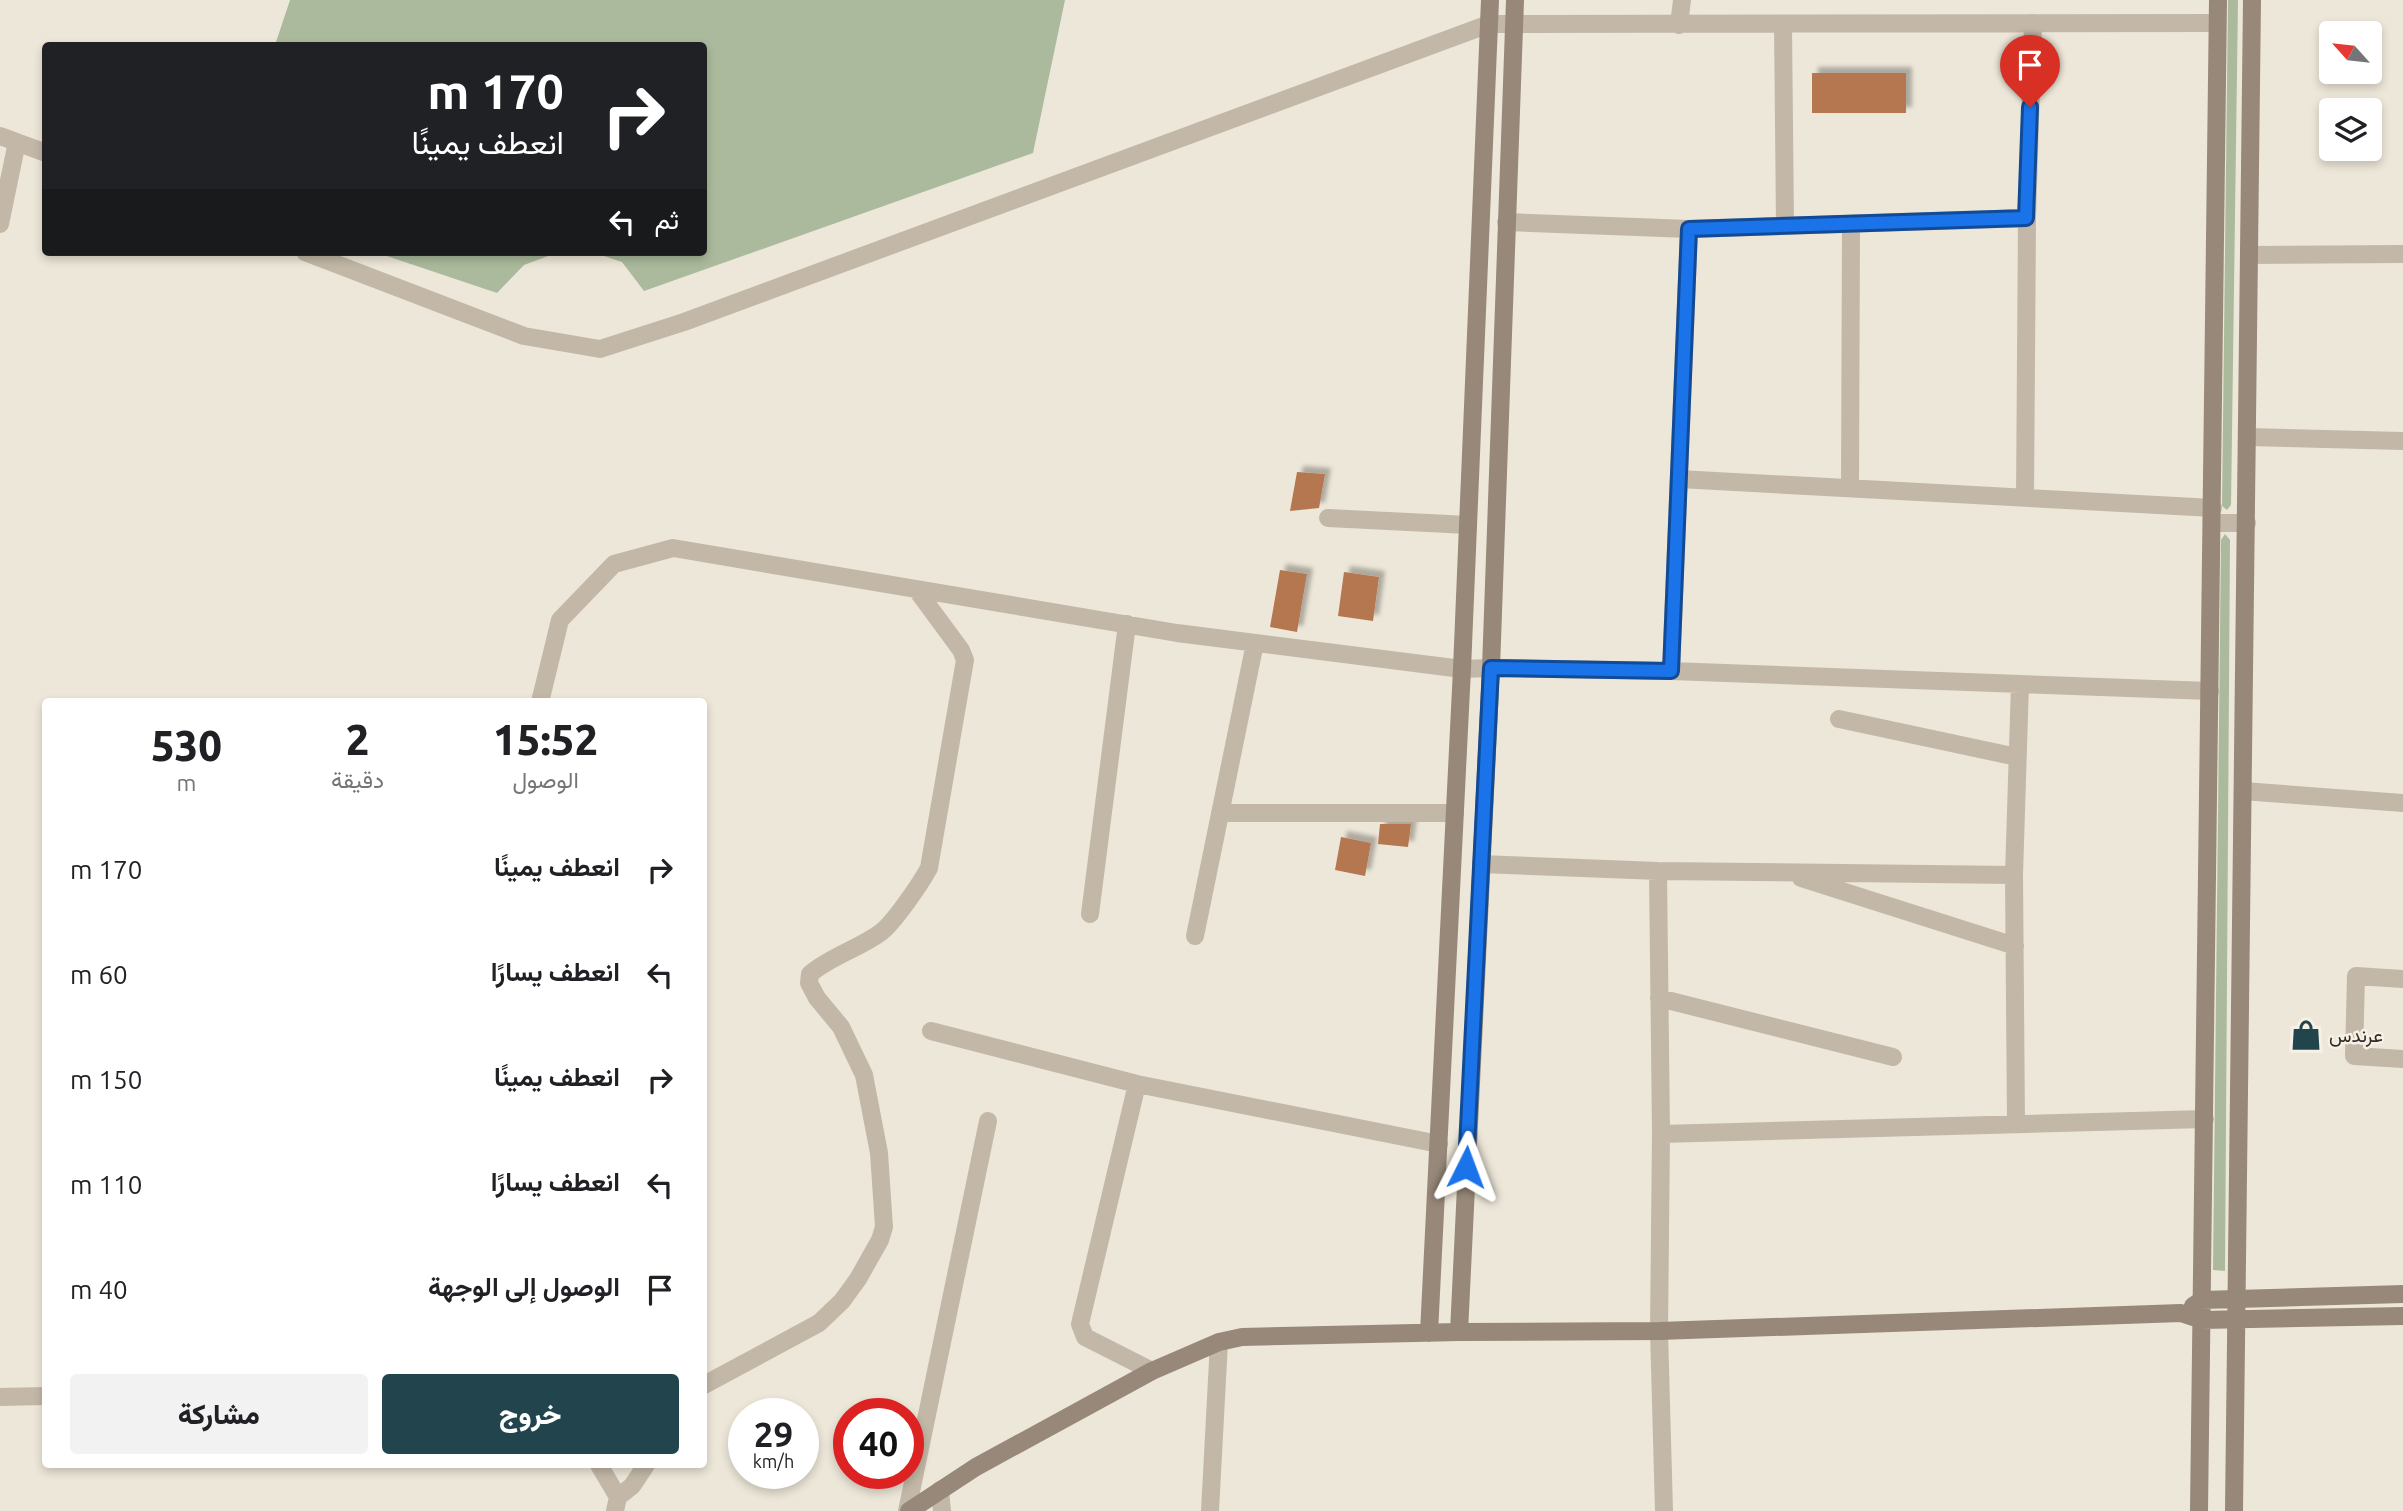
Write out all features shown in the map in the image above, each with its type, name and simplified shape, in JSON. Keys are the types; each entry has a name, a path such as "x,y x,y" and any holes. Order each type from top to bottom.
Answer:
{"street":[{"path":"1429,1333 1462,669 1490,0"},
{"path":"1459,1332 1491,668 1515,0"},
{"path":"1679,25 1682,0"},
{"path":"2199,1511 2218,0"},
{"path":"2234,1511 2252,0"},
{"path":"2025,498 2026,218 2033,23"},
{"path":"315,256 524,336 600,349 710,312 1489,24 2217,23"},
{"path":"1783,24 1784,226"},
{"path":"0,224 9,139 42,151"},
{"path":"1506,222 1689,229 2026,218"},
{"path":"1850,488 1851,224"},
{"path":"1671,671 1689,229"},
{"path":"2250,254 2403,254"},
{"path":"2248,437 2403,441"},
{"path":"1679,479 2025,498 2213,515 2247,523"},
{"path":"1328,518 1468,525"},
{"path":"541,698 560,620 614,564 673,548 1127,624 1462,669 1671,671 2210,691"},
{"path":"707,1383 819,1323 842,1301 858,1279 880,1240 884,1227 879,1153 864,1075 841,1027 817,998 809,983 810,974 825,961 882,932 923,880 929,868 965,660 961,650 916,589"},
{"path":"1090,914 1127,624"},
{"path":"1195,936 1255,643"},
{"path":"2016,1124 2014,875 2020,684"},
{"path":"1839,719 2017,757"},
{"path":"2243,791 2403,803"},
{"path":"1220,813 1455,813"},
{"path":"1481,864 1658,871 2014,875"},
{"path":"1658,871 1661,1134 1659,1331 1664,1511"},
{"path":"1784,872 2015,946"},
{"path":"2403,979 2356,976 2354,1056 2403,1059"},
{"path":"1659,998 1893,1057"},
{"path":"930,1031 1137,1084 1438,1144"},
{"path":"1137,1084 1080,1324 1085,1337 1152,1371"},
{"path":"1661,1134 2205,1119"},
{"path":"908,1511 988,1121"},
{"path":"2181,1313 2202,1300 2403,1294"},
{"path":"908,1511 976,1467 1152,1371 1219,1342 1242,1337 1659,1331 2181,1313 2202,1320 2236,1321 2403,1316"},
{"path":"1210,1511 1219,1342"},
{"path":"0,1398 42,1396"},
{"path":"600,1468 616,1504 644,1468"},
{"path":"940,1490 942,1511"}],"green space":[{"path":"290,0 1065,0 1033,153 644,291 622,262 604,256 707,256 707,42 276,42"},
{"path":"2228,0 2238,0 2231,505 2227,510 2222,506"},
{"path":"387,256 548,256 524,265 497,293"},
{"path":"2225,534 2230,540 2225,1271 2213,1270 2221,540"}],"building":[{"path":"1812,73 1906,73 1906,113 1812,113"},
{"path":"1297,472 1325,474 1319,508 1290,511"},
{"path":"1280,570 1307,574 1297,632 1270,627"},
{"path":"1344,572 1379,577 1373,621 1338,616"},
{"path":"1380,824 1411,824 1408,847 1378,844"},
{"path":"1341,837 1371,843 1365,876 1335,870"}],"place":[{"name":"عرندس","path":"2306,1035"}],"route":[{"path":"1466,1167 1491,668 1671,671 1689,229 2026,218 2030,107"}]}
